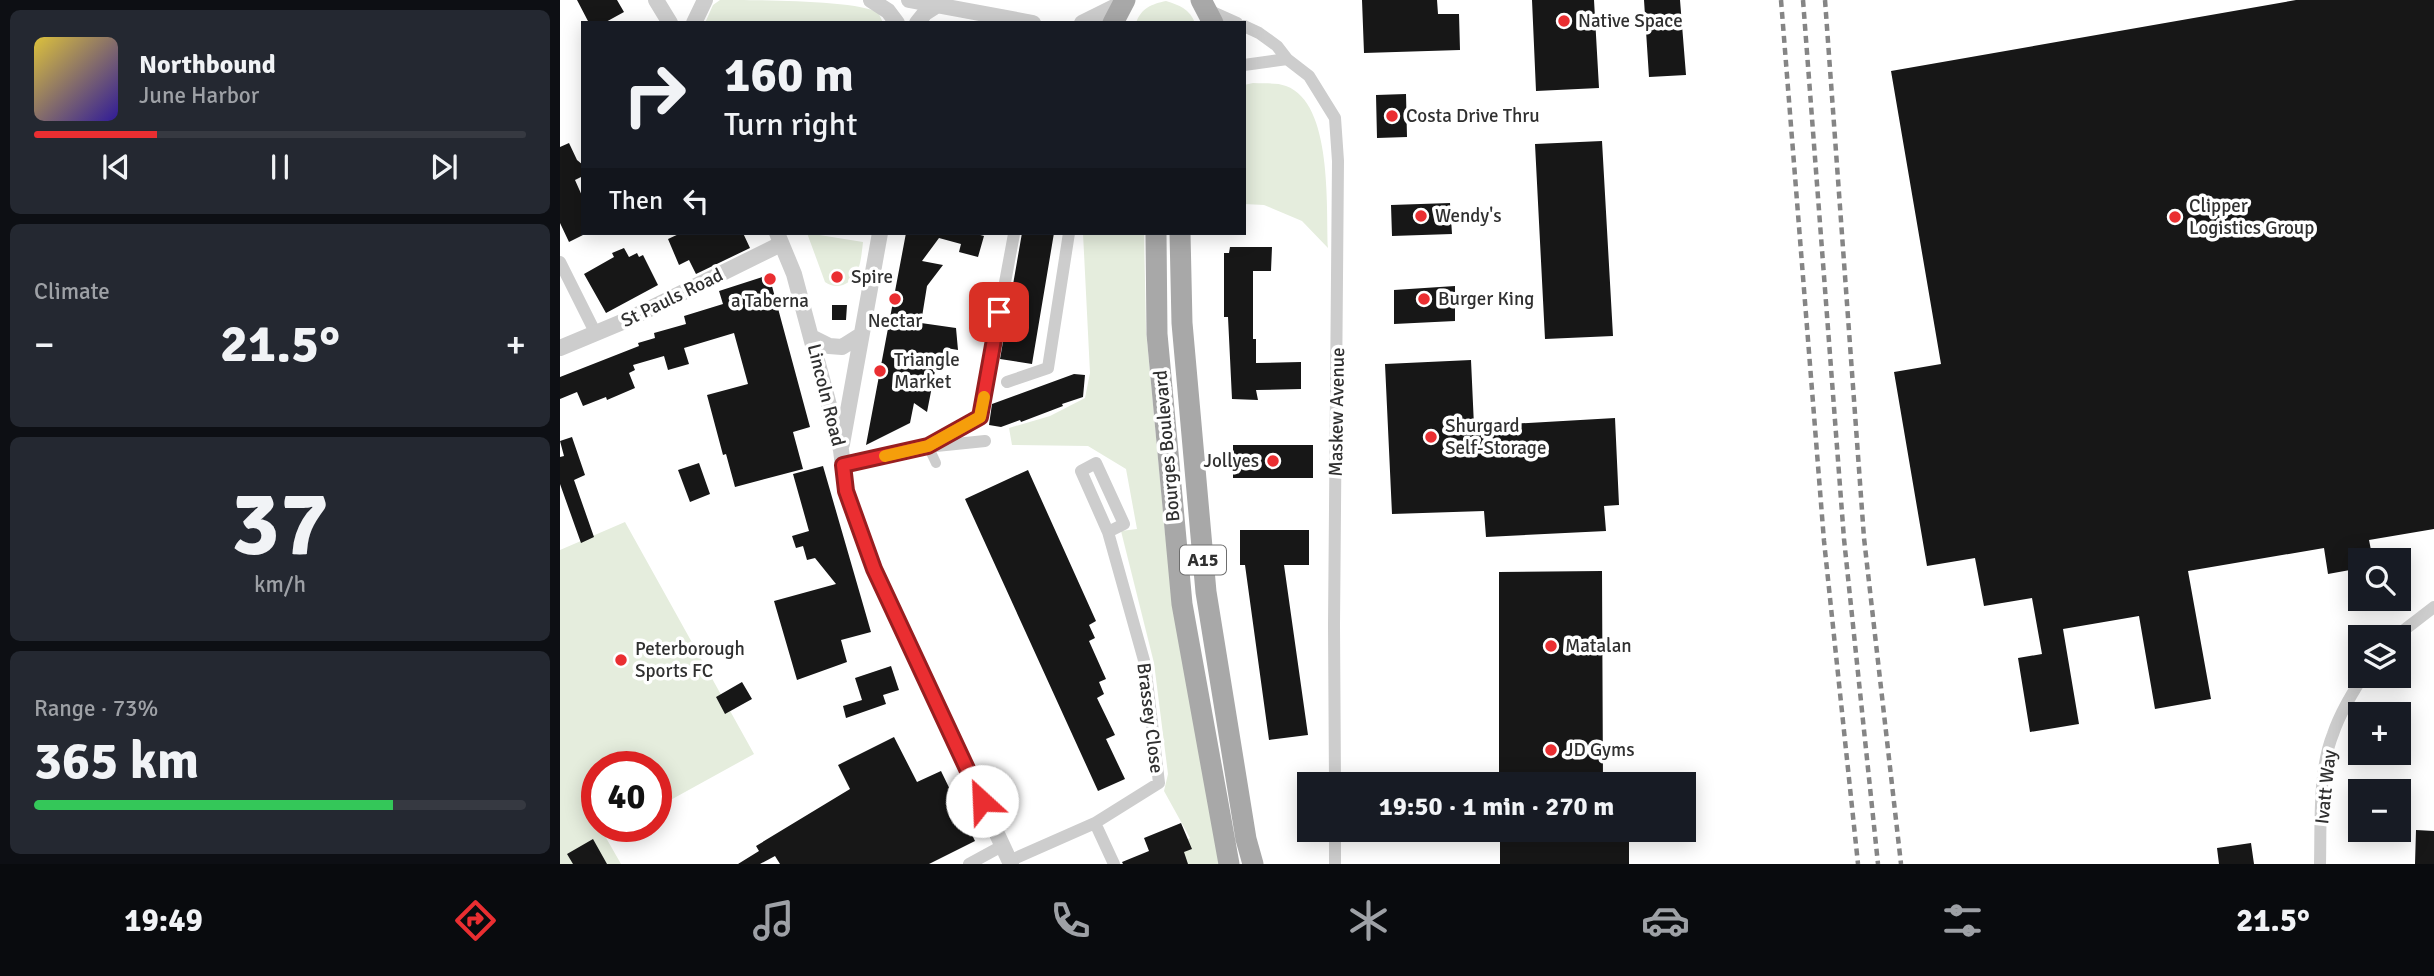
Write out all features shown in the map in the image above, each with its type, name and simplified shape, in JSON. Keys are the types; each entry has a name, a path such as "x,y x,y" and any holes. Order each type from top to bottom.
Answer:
{"main road":[{"path":"1113,21 1123,1"},
{"name":"Bourges Boulevard","path":"1180,242 1182,323 1206,592 1246,839 1253,864"},
{"name":"Bourges Boulevard","path":"1156,243 1157,334 1182,604 1229,864"}],"street":[{"path":"656,0 669,21"},
{"path":"695,21 705,0"},
{"path":"871,0 888,11 896,21"},
{"path":"909,0 1025,21"},
{"path":"1086,21 1123,1"},
{"path":"919,21 936,3"},
{"path":"1207,11 1232,21"},
{"name":"Maskew Avenue","path":"1246,27 1277,46 1287,59 1310,76 1335,118 1338,393 1334,625 1335,772"},
{"path":"1246,65 1287,59"},
{"path":"880,235 842,458 985,441"},
{"path":"928,446 980,417 1014,235"},
{"path":"1007,382 1048,368 1069,235"},
{"name":"St Pauls Road","path":"560,348 596,334 779,238"},
{"name":"Lincoln Road","path":"779,238 794,274 811,337 842,458 846,491 874,569 1008,857"},
{"path":"560,262 596,334"},
{"path":"811,337 829,346 842,347 861,335"},
{"path":"928,446 936,463"},
{"name":"Brassey Close","path":"969,864 1008,857 1096,823 1158,783 1145,664 1108,531 1081,471 1096,463 1124,524 1108,531"},
{"path":"2411,625 2434,607"},
{"name":"Ivatt Way","path":"2320,864 2324,779 2332,736 2356,688"},
{"path":"1096,823 1114,864"},
{"path":"1335,842 1335,864"}],"green space":[{"path":"720,0 850,5 878,13 882,21 706,21 713,5"},
{"path":"1166,1 1180,6 1194,21 1137,21 1148,7"},
{"path":"1246,85 1286,86 1301,96 1312,113 1324,158 1328,248 1302,221 1264,205 1246,204"},
{"path":"808,235 863,242 859,267 852,279 839,286 825,282"},
{"path":"1083,235 1144,235 1146,330 1165,533 1219,864 1185,864 1177,846 1190,838 1164,791 1168,774 1154,663 1121,531 1137,529 1126,469 1088,446 1012,445 1009,428 1050,416 1085,398 1090,373"},
{"name":"Peterborough Sports FC","path":"625,522 754,754 672,799 672,751 581,751 581,842 608,842 621,864 560,864 560,550"}],"building":[{"path":"577,0 617,0 624,12 608,21 588,21"},
{"path":"1362,0 1437,0 1438,14 1459,14 1460,50 1364,53"},
{"path":"1532,0 1594,0 1599,88 1536,91"},
{"path":"1644,0 1680,0 1686,75 1649,77"},
{"name":"Clipper Logistics Group","path":"2296,0 2434,0 2434,529 2369,540 2371,548 2348,548 2348,570 2328,574 2324,548 2188,571 2211,699 2155,709 2139,616 2063,629 2079,724 2030,732 2018,658 2042,654 2032,598 1984,606 1975,558 1927,566 1894,372 1941,364 1891,71"},
{"name":"Costa Drive Thru","path":"1406,94 1407,137 1377,138 1376,95"},
{"path":"1602,141 1613,336 1545,339 1535,144"},
{"path":"569,143 581,163 581,177 575,180 581,194 583,235 569,242 560,223 560,147"},
{"name":"Wendy's","path":"1450,203 1452,234 1392,236 1391,205"},
{"path":"677,235 744,235 750,248 696,274 689,260 679,265 668,239"},
{"path":"906,235 984,236 978,257 959,252 961,244 939,238 922,261 943,265 927,286 921,323 956,328 958,350 946,348 942,367 936,366 927,412 914,403 910,423 866,445"},
{"path":"1022,235 1054,235 1032,364 1000,359"},
{"path":"1230,247 1272,247 1271,271 1253,271 1253,339 1256,339 1256,363 1301,362 1301,389 1256,390 1258,400 1232,399 1228,317 1224,317 1224,253 1229,253"},
{"path":"624,248 629,257 637,253 639,257 643,255 658,285 606,313 584,274 614,257 612,253"},
{"path":"769,275 810,427 793,432 803,469 735,487 726,454 723,455 707,395 748,384 734,333 684,348 689,364 668,370 664,356 633,365 635,370 629,373 635,388 607,400 606,397 583,406 577,392 560,399 560,377 639,346 638,343 655,338 654,333 686,324 684,316 723,304 719,291"},
{"name":"Burger King","path":"1455,286 1455,321 1394,324 1394,290"},
{"path":"832,305 847,305 846,320 832,320"},
{"path":"1471,360 1474,426 1615,418 1619,505 1604,506 1606,531 1486,537 1484,511 1392,514 1385,364"},
{"path":"1074,374 1085,375 1083,397 1021,422 1020,420 1001,427 989,425 992,404"},
{"path":"572,437 585,475 574,480 594,537 581,543 560,484 560,457 564,456 560,441"},
{"name":"Jollyes","path":"1233,445 1313,445 1313,478 1233,478"},
{"path":"699,463 710,494 690,502 678,470"},
{"path":"823,466 871,632 841,640 847,662 797,680 774,601 836,584 815,558 807,560 803,546 796,548 792,536 809,531 793,474"},
{"path":"1028,470 1096,621 1089,625 1095,638 1089,641 1106,679 1099,682 1104,694 1097,698 1115,735 1106,739 1125,779 1098,791 965,499"},
{"path":"1240,530 1309,530 1309,565 1284,565 1308,735 1269,740 1245,565 1240,565"},
{"name":"Matalan","path":"1602,571 1603,772 1499,772 1499,572"},
{"path":"891,666 899,690 883,695 886,704 846,718 843,706 862,700 855,678"},
{"path":"742,682 752,699 725,714 716,697"},
{"path":"894,737 917,782 941,771 975,841 929,864 780,864 775,856 760,864 738,864 759,851 756,846 850,789 838,765"},
{"path":"1181,823 1192,849 1184,852 1188,864 1123,864 1122,862 1149,851 1144,838"},
{"path":"2416,830 2434,831 2434,864 2415,864"},
{"path":"588,842 595,842 607,864 573,864 567,854"},
{"path":"1500,842 1629,842 1629,864 1500,864"},
{"path":"2251,843 2254,864 2219,864 2217,848"}],"railway":[{"path":"1781,0 1824,541 1858,864"},
{"path":"1803,0 1844,539 1878,864"},
{"path":"1825,0 1864,538 1901,864"}],"slow traffic":[{"path":"885,456 928,446 980,417 984,397"}],"place":[{"name":"Native Space","path":"1564,21"},
{"name":"Costa Drive Thru","path":"1392,116"},
{"name":"Wendy's","path":"1421,216"},
{"name":"Clipper Logistics Group","path":"2175,217"},
{"name":"Spire","path":"837,277"},
{"name":"a Taberna","path":"770,279"},
{"name":"Nectar","path":"895,299"},
{"name":"Burger King","path":"1424,299"},
{"name":"Triangle Market","path":"880,371"},
{"name":"Shurgard Self-Storage","path":"1431,437"},
{"name":"Jollyes","path":"1273,461"},
{"name":"Matalan","path":"1551,646"},
{"name":"Peterborough Sports FC","path":"621,660"},
{"name":"JD Gyms","path":"1551,750"}],"route":[{"path":"982,801 874,569 846,491 843,465 928,446 980,417 999,312"}]}
